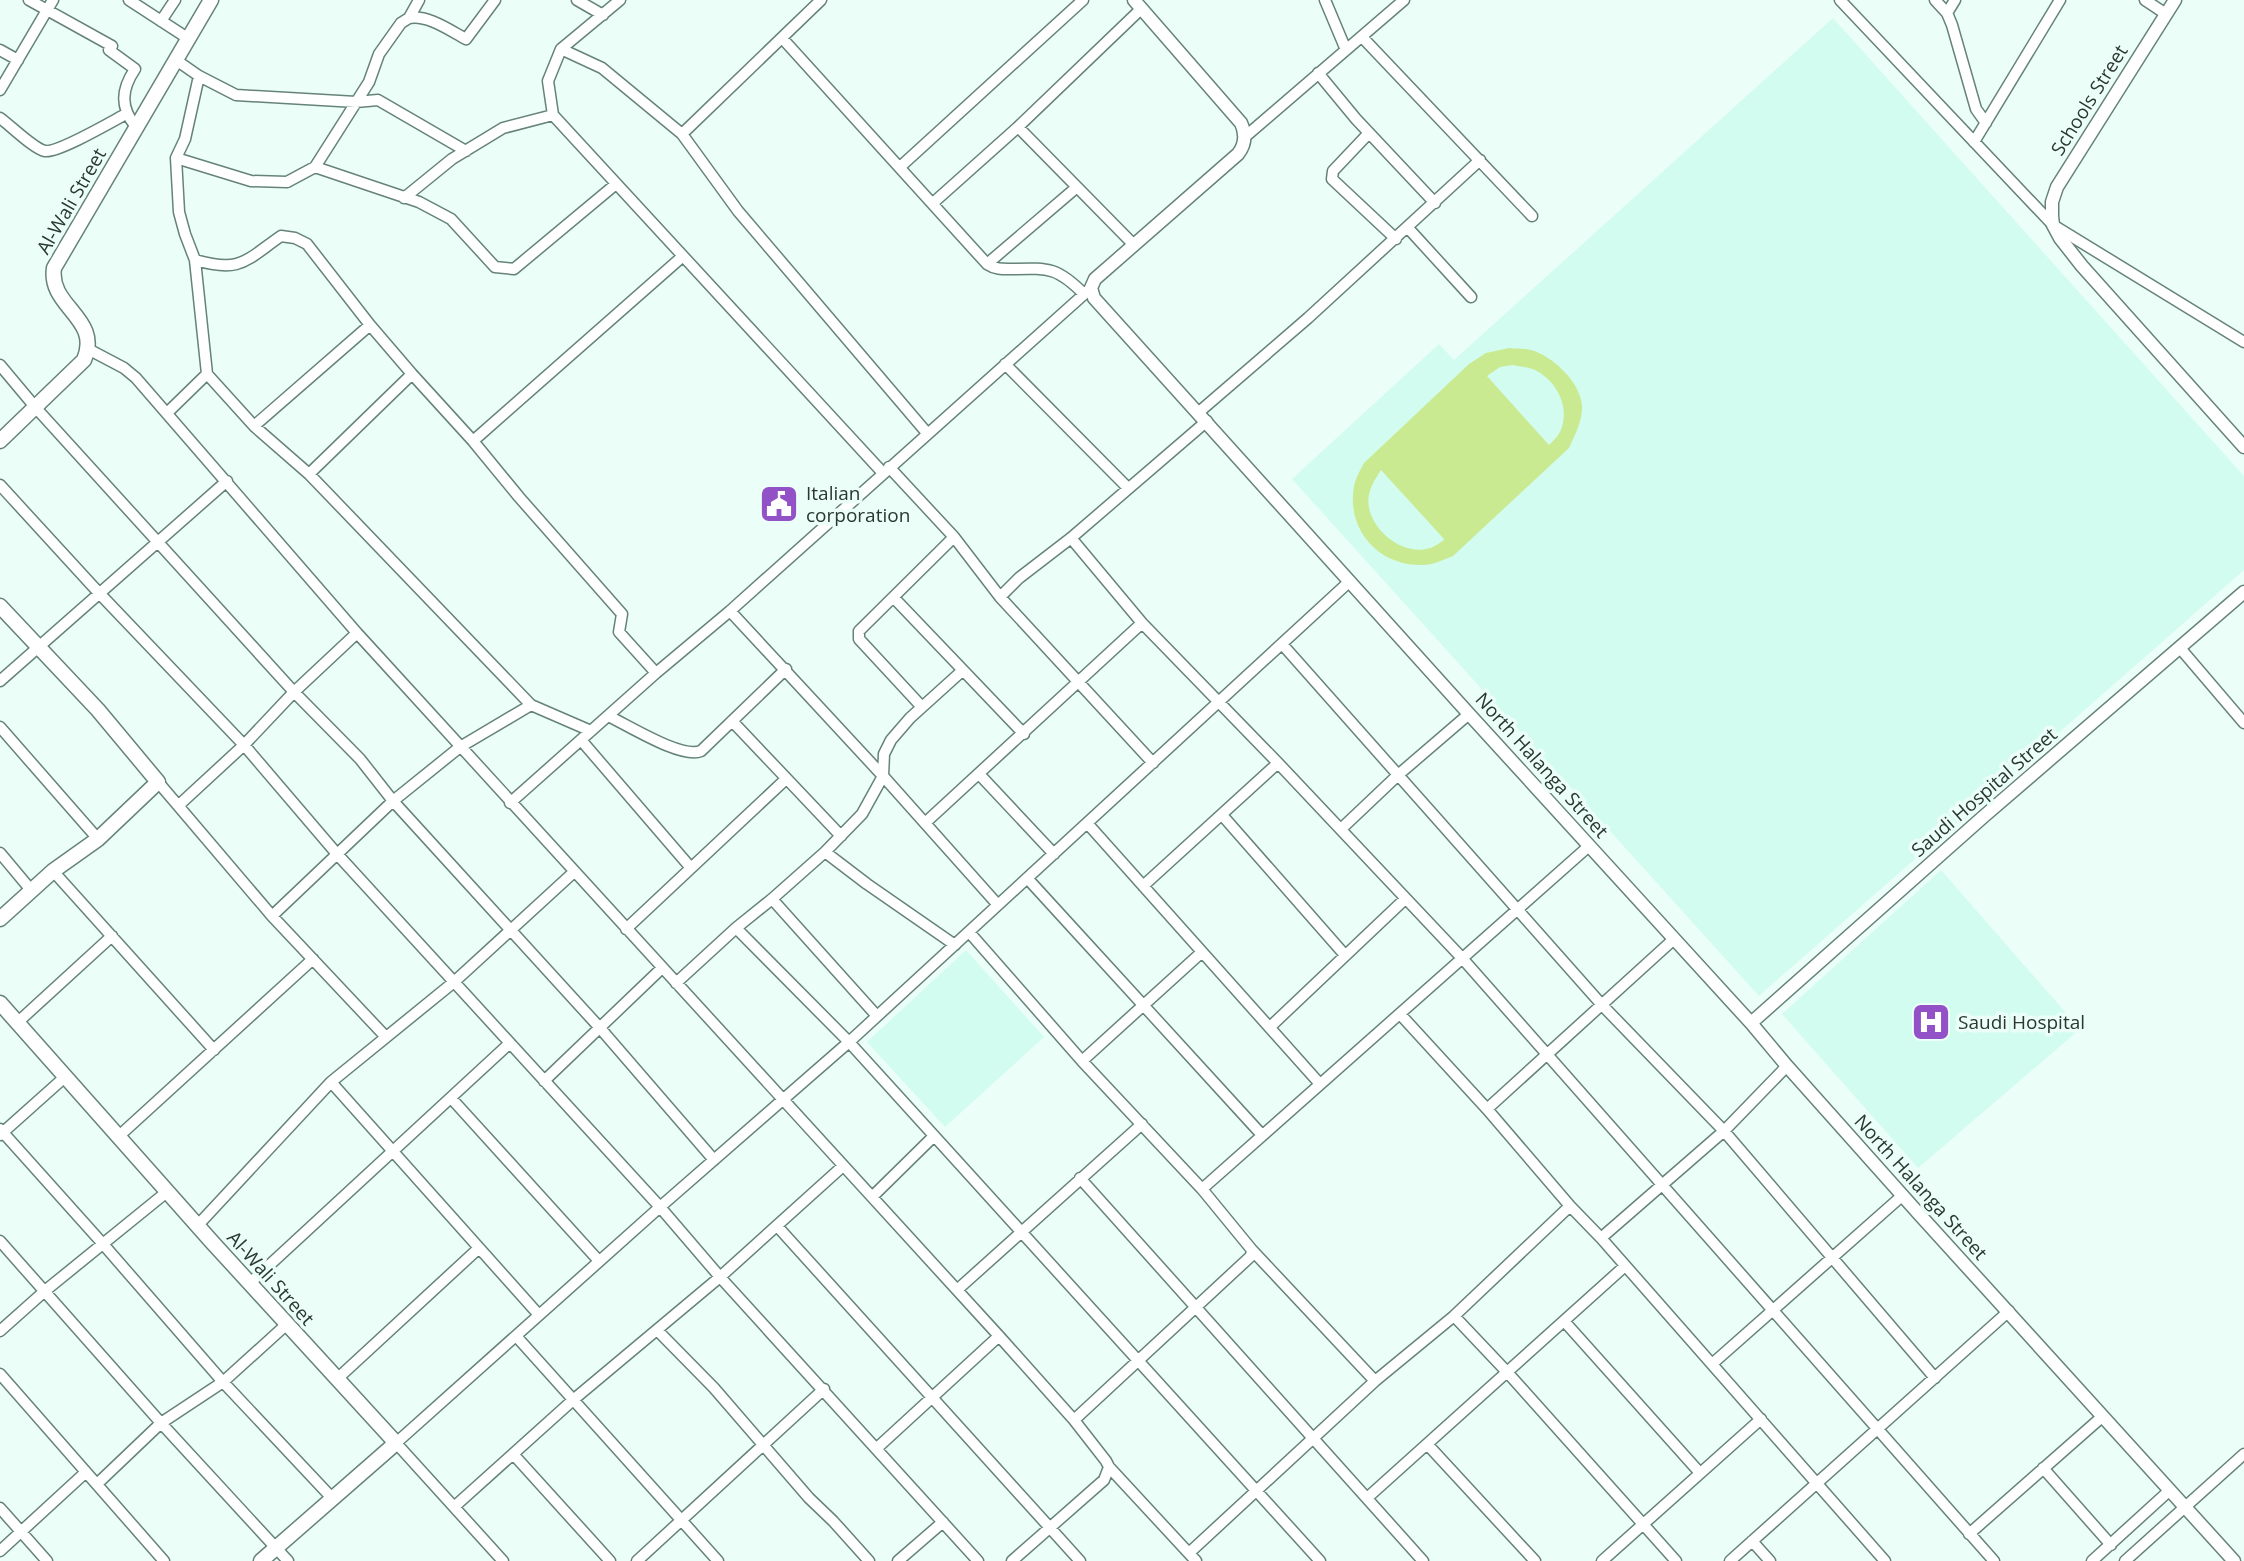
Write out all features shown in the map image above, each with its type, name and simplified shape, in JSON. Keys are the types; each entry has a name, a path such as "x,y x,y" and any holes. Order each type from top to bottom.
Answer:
{"main road":[{"name":"Al-Wali Street","path":"88,349 88,336 52,279 54,268 211,0"},
{"path":"0,441 79,365 88,349"},
{"path":"0,606 98,710 158,782 98,839 53,871 0,919"},
{"name":"Al-Wali Street","path":"0,1003 396,1443"},
{"path":"261,1561 396,1443"}],"street":[{"path":"29,0 112,46 109,51 135,69 124,87 126,114 136,127"},
{"path":"0,90 53,0"},
{"path":"129,0 189,39"},
{"path":"161,21 175,0"},
{"path":"410,18 419,0"},
{"path":"176,158 251,181 287,182 314,167 369,82 379,54 401,23 416,17 431,20 467,39 494,0"},
{"path":"576,0 603,15"},
{"path":"620,0 561,49 548,81 553,115 886,470 954,537 999,597 1153,763"},
{"path":"682,134 821,0"},
{"path":"900,167 1083,0"},
{"path":"1325,0 1346,50"},
{"path":"510,803 730,611 1088,291 1099,275 1238,154 1246,136 1404,0"},
{"path":"1840,0 2053,225 2082,266 2244,447"},
{"path":"1935,0 1947,13 1976,109 1986,123"},
{"path":"1947,13 1955,0"},
{"path":"1974,142 2060,0"},
{"path":"2145,0 2166,14"},
{"name":"Schools Street","path":"2053,225 2052,202 2057,187 2175,0"},
{"path":"933,203 1018,127 1138,4 1241,122 1246,136"},
{"path":"1362,37 1532,216"},
{"path":"782,38 987,264 995,269 1040,268 1054,271 1088,291"},
{"path":"561,49 601,68 682,134 738,211 927,433"},
{"path":"0,50 18,60"},
{"path":"176,60 199,76 236,95 356,102 378,100 466,151"},
{"path":"1318,73 1369,133 1435,203"},
{"path":"199,76 186,139 176,158 179,212 195,260 207,374 254,426 309,474 531,705 591,731"},
{"path":"0,118 38,148 48,151 126,114"},
{"path":"404,198 452,159 503,128 553,115"},
{"path":"1018,127 1134,245"},
{"path":"1369,133 1333,171 1332,179 1396,239"},
{"path":"999,597 1128,488 1480,160"},
{"path":"314,167 426,205 451,219 495,267 514,270 616,184"},
{"path":"987,264 1077,187"},
{"path":"2053,225 2244,342"},
{"path":"1408,228 1471,296"},
{"path":"195,260 219,267 239,265 281,236 295,237 307,244 370,325 622,614 619,632 656,673"},
{"path":"473,440 683,256"},
{"name":"North Halanga Street","path":"1088,291 2234,1561"},
{"path":"254,426 370,325"},
{"path":"88,349 130,373 167,413 357,633 999,1336 1074,1420 1109,1467 1193,1557 1256,1491 1375,1381 1454,1316 1570,1206"},
{"path":"1005,364 1128,488"},
{"path":"0,365 294,692 360,759 393,801 600,1028 714,1160"},
{"path":"167,413 207,374"},
{"path":"309,474 412,374"},
{"path":"0,681 227,481"},
{"path":"0,485 244,745 337,854 660,1207 720,1277 978,1561"},
{"path":"922,707 859,639 859,631 954,537"},
{"path":"1071,538 1142,623 1462,958 1994,1561"},
{"path":"503,1561 396,1443 849,1042 1350,581"},
{"name":"Saudi Hospital Street","path":"1751,1023 1983,817 2244,592"},
{"path":"894,598 1024,734"},
{"path":"730,611 786,669 998,905"},
{"path":"925,823 1142,623"},
{"path":"179,805 357,633"},
{"path":"1282,644 1602,1005 1724,1130 1935,1378"},
{"path":"2180,648 2244,723"},
{"path":"608,716 678,750 694,754 701,751 786,669"},
{"path":"676,983 825,852 862,814 883,776 884,754 891,740 962,671"},
{"path":"272,915 393,801 460,747 531,705"},
{"path":"1341,829 1469,714"},
{"path":"732,721 841,836"},
{"path":"0,727 98,839"},
{"path":"581,740 691,868"},
{"path":"1143,886 1278,763"},
{"path":"979,774 1054,854"},
{"path":"626,929 786,779"},
{"path":"158,782 272,915 385,1036"},
{"path":"1222,815 1344,954"},
{"path":"1087,823 1320,1084"},
{"path":"1202,1189 1589,846"},
{"path":"825,852 955,945"},
{"path":"0,853 31,890"},
{"path":"53,871 214,1049"},
{"path":"198,1225 331,1082 454,982 574,872"},
{"path":"1027,878 1262,1135"},
{"path":"772,899 877,1016"},
{"path":"1270,1026 1405,899"},
{"path":"736,928 849,1042 1320,1561"},
{"path":"969,932 1083,1061 1202,1189 1252,1250 1375,1381"},
{"path":"18,1022 112,936"},
{"path":"1487,1109 1674,939"},
{"path":"1083,1061 1202,952"},
{"path":"119,1136 313,959"},
{"path":"544,1081 662,968"},
{"path":"1400,1014 1885,1561"},
{"path":"250,1283 510,1043"},
{"path":"1601,1238 1724,1130 1787,1066"},
{"path":"66,1076 1,1132 223,1382 332,1498"},
{"path":"331,1082 538,1315"},
{"path":"451,1098 599,1261"},
{"path":"957,1290 1142,1124"},
{"path":"872,1197 934,1136"},
{"path":"454,1507 573,1400 720,1277 844,1166"},
{"path":"1080,1178 1423,1561"},
{"path":"0,1331 168,1191"},
{"path":"1712,1364 1903,1195"},
{"path":"777,1226 1080,1561"},
{"path":"0,1241 288,1561"},
{"path":"337,1379 478,1248"},
{"path":"1074,1420 1247,1261 1252,1250"},
{"path":"1367,1498 1625,1266"},
{"path":"1730,1561 2009,1311"},
{"path":"1454,1316 1676,1561"},
{"path":"1563,1321 1700,1473"},
{"path":"97,1484 161,1423 223,1382 287,1324"},
{"path":"657,1330 714,1388 763,1446 869,1561"},
{"path":"516,1336 718,1561"},
{"path":"877,1448 999,1336"},
{"path":"0,1374 164,1561"},
{"path":"637,1561 824,1390"},
{"path":"1969,1534 2104,1416"},
{"path":"1602,1561 1760,1419"},
{"path":"1427,1444 1535,1561"},
{"path":"513,1454 610,1561"},
{"path":"2125,1561 2244,1454"},
{"path":"1012,1561 1104,1480 1109,1467"},
{"path":"2043,1468 2111,1545"},
{"path":"0,1551 86,1472"},
{"path":"2092,1561 2170,1490"},
{"path":"0,1508 47,1561"},
{"path":"898,1561 943,1522"},
{"path":"1752,1541 1770,1561"}],"shaded area":[{"path":"1833,18 2244,476 2244,570 1759,996 1292,479 1439,344 1454,360"},
{"name":"Saudi Hospital","path":"1941,870 2080,1029 1918,1168 1782,1014"},
{"path":"966,950 1044,1037 945,1127 867,1042"}],"green space":[{"path":"1509,348 1531,350 1548,358 1564,371 1576,388 1582,405 1574,438 1569,448 1453,556 1422,565 1405,564 1391,559 1378,551 1359,528 1354,514 1353,498 1358,474 1364,463 1469,364 1486,353","holes":["1513,365 1533,369 1543,375 1560,396 1563,423 1559,434 1549,445 1487,376 1500,367","1381,470 1444,539 1444,540 1434,547 1419,550 1407,548 1386,536 1372,517 1369,506 1372,485"]}],"place":[{"name":"Italian corporation","path":"779,504"},
{"name":"Saudi Hospital","path":"1931,1022"}]}
